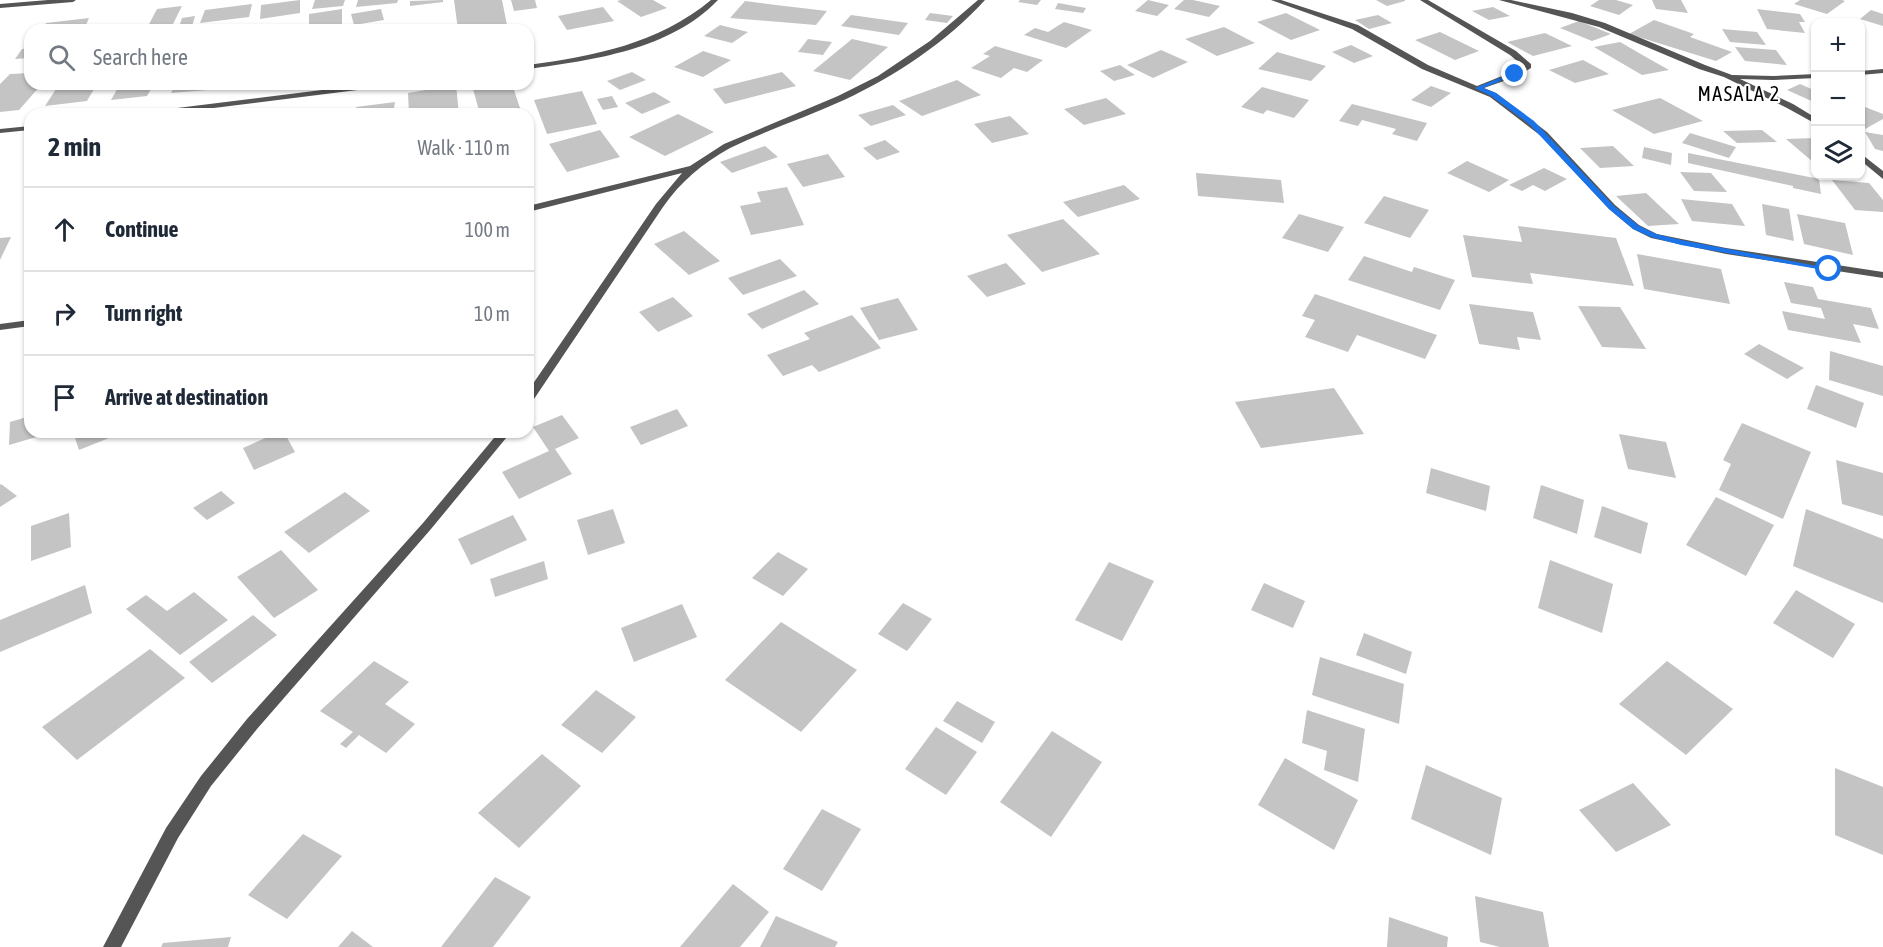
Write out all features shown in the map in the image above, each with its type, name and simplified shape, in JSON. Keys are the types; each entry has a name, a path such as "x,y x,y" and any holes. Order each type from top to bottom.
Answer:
{"street":[{"path":"0,6 73,0"},
{"path":"534,66 611,52 644,42 704,11 715,0"},
{"path":"534,390 665,198 693,168 711,156 751,136 841,98 888,74 941,39 982,0"},
{"path":"1274,0 1355,27 1425,68 1493,95 1531,122 1612,207 1636,227 1654,236 1737,253 1883,275"},
{"path":"1423,0 1513,53 1528,66 1515,74 1478,88"},
{"path":"1502,0 1583,19 1702,67 1728,75 1790,106 1811,119"},
{"path":"1865,73 1883,71"},
{"path":"1728,75 1764,78 1811,76"},
{"path":"194,108 339,90"},
{"path":"0,131 24,129"},
{"path":"1865,160 1883,177"},
{"path":"534,208 693,168"},
{"path":"0,327 24,324"},
{"path":"112,947 172,833 206,781 252,724 427,526 500,438"}],"building":[{"path":"300,0 300,13 260,19 261,5"},
{"path":"315,0 345,0 343,6 312,9"},
{"path":"358,0 398,0 397,3 356,7"},
{"path":"443,0 443,2 410,6 410,1"},
{"path":"454,0 502,0 507,24 457,24"},
{"path":"511,0 535,0 537,8 514,11"},
{"path":"653,0 667,8 641,17 617,1"},
{"path":"1020,0 1041,0 1037,5 1018,2"},
{"path":"1148,0 1169,5 1157,16 1135,11"},
{"path":"1184,0 1220,6 1209,17 1174,9"},
{"path":"1376,0 1405,0 1405,1 1387,6"},
{"path":"1599,0 1616,0 1633,5 1619,15 1590,6"},
{"path":"1652,0 1681,0 1688,13 1656,9"},
{"path":"1800,0 1845,1 1827,14 1794,4"},
{"path":"745,1 827,11 816,25 730,18"},
{"path":"1058,3 1086,8 1083,13 1055,9"},
{"path":"252,4 249,17 200,23 205,10"},
{"path":"182,6 173,24 149,24 157,9"},
{"path":"603,7 614,21 567,30 558,16"},
{"path":"1493,7 1510,16 1489,20 1472,11"},
{"path":"342,9 342,24 309,24 309,14"},
{"path":"381,9 384,20 354,24 351,14"},
{"path":"1757,9 1800,14 1805,22 1799,22 1805,33 1767,29"},
{"path":"1871,10 1883,14 1883,26 1865,21 1865,18 1861,18"},
{"path":"930,13 953,16 947,23 925,20"},
{"path":"1286,13 1320,30 1291,40 1257,22"},
{"path":"851,15 908,23 899,35 841,26"},
{"path":"1378,15 1392,23 1369,29 1355,20"},
{"path":"195,16 193,24 180,24 182,18"},
{"path":"89,18 86,24 46,23"},
{"path":"1654,20 1694,34 1690,37 1732,52 1716,61 1629,34"},
{"path":"1579,21 1611,34 1592,41 1560,28"},
{"path":"1064,22 1092,30 1066,48 1024,35 1035,28 1048,32"},
{"path":"720,25 748,32 732,43 704,36"},
{"path":"1224,27 1255,43 1217,56 1185,39"},
{"path":"1722,29 1757,32 1766,45 1730,42"},
{"path":"1440,32 1479,51 1455,60 1415,40"},
{"path":"1545,33 1572,46 1533,56 1507,42"},
{"path":"808,39 832,42 823,55 798,52"},
{"path":"852,39 888,47 850,80 813,71"},
{"path":"1620,42 1669,70 1642,75 1594,47"},
{"path":"1351,45 1373,56 1354,63 1332,52"},
{"path":"995,46 1043,60 1027,72 1014,68 1001,78 971,68 990,56 983,54"},
{"path":"1735,47 1776,50 1787,65 1745,61"},
{"path":"24,49 24,58 15,59"},
{"path":"1161,50 1188,62 1153,78 1127,65"},
{"path":"703,51 731,60 703,77 674,67"},
{"path":"1277,52 1326,66 1311,81 1258,69"},
{"path":"1583,60 1609,74 1575,83 1549,70"},
{"path":"1120,65 1135,75 1114,81 1100,71"},
{"path":"632,72 646,80 620,90 607,81"},
{"path":"782,72 796,86 725,104 713,89"},
{"path":"24,73 24,90 37,90 19,110 0,112 0,84 10,74"},
{"path":"957,80 981,95 922,116 899,101"},
{"path":"1800,84 1811,89 1811,101 1787,90"},
{"path":"1431,86 1451,93 1431,107 1411,100"},
{"path":"1262,87 1309,100 1294,118 1267,110 1263,114 1241,107"},
{"path":"55,90 93,90 87,101 45,106"},
{"path":"117,90 150,90 147,96 111,100"},
{"path":"173,90 208,90 171,93"},
{"path":"426,90 457,90 458,108 409,108 408,93"},
{"path":"473,90 514,90 520,108 478,108"},
{"path":"582,91 597,124 547,134 534,100"},
{"path":"654,92 671,102 642,114 625,103"},
{"path":"612,96 618,107 603,110 597,99"},
{"path":"1106,98 1126,114 1084,125 1064,109"},
{"path":"1660,98 1703,121 1654,134 1612,110"},
{"path":"395,102 394,108 356,107"},
{"path":"1352,104 1427,123 1417,141 1392,134 1396,129 1362,120 1358,126 1339,121"},
{"path":"893,105 906,115 871,126 858,115"},
{"path":"1865,107 1883,114 1883,119 1865,129"},
{"path":"678,114 714,132 665,156 629,137"},
{"path":"1010,116 1029,134 992,143 974,124"},
{"path":"600,130 620,157 567,172 549,144"},
{"path":"1762,130 1777,142 1737,143 1723,131"},
{"path":"1865,132 1883,135 1883,151 1875,149"},
{"path":"1690,133 1736,147 1729,158 1682,143"},
{"path":"1811,138 1811,160 1786,139"},
{"path":"885,140 900,152 877,160 863,148"},
{"path":"765,146 778,157 732,173 720,162"},
{"path":"1613,146 1634,166 1600,168 1580,148"},
{"path":"1644,147 1672,153 1671,165 1642,158"},
{"path":"1688,153 1811,177 1811,180 1819,180 1821,194 1793,188 1793,186 1688,163"},
{"path":"828,154 845,177 803,187 787,164"},
{"path":"1467,161 1509,180 1489,192 1447,173"},
{"path":"1544,168 1567,179 1545,191 1533,185 1522,191 1509,185"},
{"path":"1680,172 1711,173 1727,192 1694,191"},
{"path":"1196,173 1281,180 1284,203 1198,196"},
{"path":"1832,180 1869,183 1883,200 1883,212 1855,210"},
{"path":"1124,185 1140,199 1078,217 1063,202"},
{"path":"787,187 804,225 751,235 740,206 761,202 757,192"},
{"path":"1646,193 1679,224 1648,226 1616,196"},
{"path":"1384,196 1429,210 1410,238 1364,223"},
{"path":"1681,199 1732,204 1745,226 1692,221"},
{"path":"1762,204 1789,209 1794,241 1766,235"},
{"path":"1299,214 1344,227 1328,252 1282,238"},
{"path":"1797,214 1845,223 1853,255 1804,244"},
{"path":"1063,219 1100,254 1042,272 1007,235"},
{"path":"1518,226 1616,238 1634,286 1530,273 1533,284 1472,277 1463,235 1522,242"},
{"path":"684,231 720,261 689,275 654,244"},
{"path":"11,237 0,260 0,238"},
{"path":"1637,254 1721,269 1730,304 1644,289"},
{"path":"1364,256 1412,272 1414,267 1455,280 1440,310 1348,280"},
{"path":"780,259 797,276 743,295 728,278"},
{"path":"1006,263 1026,284 987,297 967,276"},
{"path":"1784,282 1813,287 1818,299 1871,308 1879,329 1853,324 1861,343 1788,330 1782,311 1825,319 1821,308 1791,303"},
{"path":"804,290 819,304 762,329 747,314"},
{"path":"1315,294 1437,335 1425,359 1357,335 1348,352 1305,337 1315,320 1302,316"},
{"path":"673,297 693,316 658,332 639,312"},
{"path":"898,298 918,330 879,340 860,308"},
{"path":"1469,304 1533,312 1541,340 1517,337 1520,350 1479,344"},
{"path":"1578,306 1620,307 1646,349 1602,347"},
{"path":"852,315 881,348 819,372 812,365 783,376 767,355 810,339 804,333"},
{"path":"1759,344 1804,368 1787,379 1744,354"},
{"path":"1830,351 1883,366 1883,396 1829,380"},
{"path":"1816,385 1864,403 1856,428 1807,409"},
{"path":"1334,388 1364,434 1261,448 1235,402"},
{"path":"677,409 688,426 641,445 630,427"},
{"path":"562,415 579,438 555,449 572,474 519,499 502,472 549,451 534,427"},
{"path":"24,418 24,438 33,438 9,445 10,422"},
{"path":"1742,423 1811,452 1783,519 1719,490 1731,464 1723,460"},
{"path":"1619,434 1666,442 1676,478 1628,469"},
{"path":"75,438 109,438 79,450"},
{"path":"266,438 287,438 295,452 254,470 243,448"},
{"path":"1836,460 1883,473 1883,516 1842,504"},
{"path":"1431,468 1490,486 1486,511 1426,493"},
{"path":"0,485 17,496 0,507"},
{"path":"1541,485 1584,500 1577,534 1533,518"},
{"path":"221,491 235,503 207,520 193,508"},
{"path":"345,492 370,511 309,553 284,532"},
{"path":"1716,497 1774,525 1746,576 1686,545"},
{"path":"1602,506 1648,523 1641,554 1594,537"},
{"path":"613,509 625,543 588,555 577,520"},
{"path":"1806,509 1883,539 1883,603 1793,566"},
{"path":"69,513 71,547 31,561 31,526"},
{"path":"513,515 527,540 471,565 458,539"},
{"path":"281,550 318,590 274,618 237,577"},
{"path":"778,552 808,569 783,596 752,578"},
{"path":"1550,560 1613,584 1602,633 1538,608"},
{"path":"544,561 548,579 495,597 490,579"},
{"path":"1109,562 1154,581 1122,641 1075,620"},
{"path":"1264,583 1305,601 1293,628 1251,610"},
{"path":"85,585 92,613 0,652 0,620"},
{"path":"1796,590 1855,624 1833,658 1773,623"},
{"path":"194,592 228,620 180,655 126,609 146,595 167,611"},
{"path":"903,603 932,619 907,651 878,634"},
{"path":"682,604 697,637 634,662 621,628"},
{"path":"253,615 277,635 212,683 189,662"},
{"path":"781,622 857,670 801,732 725,680"},
{"path":"1364,633 1412,652 1406,674 1356,655"},
{"path":"150,649 185,678 77,760 42,727"},
{"path":"1320,657 1404,684 1399,724 1312,695"},
{"path":"374,661 409,682 385,704 415,724 386,753 359,735 346,748 340,744 353,732 320,711"},
{"path":"1667,661 1733,709 1686,755 1619,704"},
{"path":"596,690 636,717 602,753 561,725"},
{"path":"957,701 995,722 982,743 943,721"},
{"path":"1307,710 1365,729 1358,782 1324,770 1327,751 1302,743"},
{"path":"936,727 977,752 946,795 905,769"},
{"path":"1052,731 1102,762 1051,837 1000,802"},
{"path":"542,754 581,786 519,848 478,813"},
{"path":"1285,758 1358,800 1334,850 1258,805"},
{"path":"1426,765 1502,798 1491,855 1411,819"},
{"path":"1835,768 1883,787 1883,855 1835,835"},
{"path":"1633,783 1671,825 1616,852 1579,810"},
{"path":"822,809 861,829 822,891 783,869"},
{"path":"303,834 342,856 287,919 248,895"},
{"path":"495,877 531,897 493,947 441,947"},
{"path":"733,884 769,912 740,947 680,947"},
{"path":"1475,896 1543,912 1549,947 1500,947 1480,942"},
{"path":"776,916 838,942 835,947 760,947"},
{"path":"1389,917 1448,937 1447,947 1387,947"},
{"path":"352,931 373,947 338,947"},
{"path":"231,937 228,947 161,947 163,943"}],"district":[{"name":"MASALA 2","path":"1739,93"}],"route":[{"path":"1515,74 1478,88 1493,95 1531,122 1612,207 1636,227 1654,236 1681,242 1829,269"}]}
